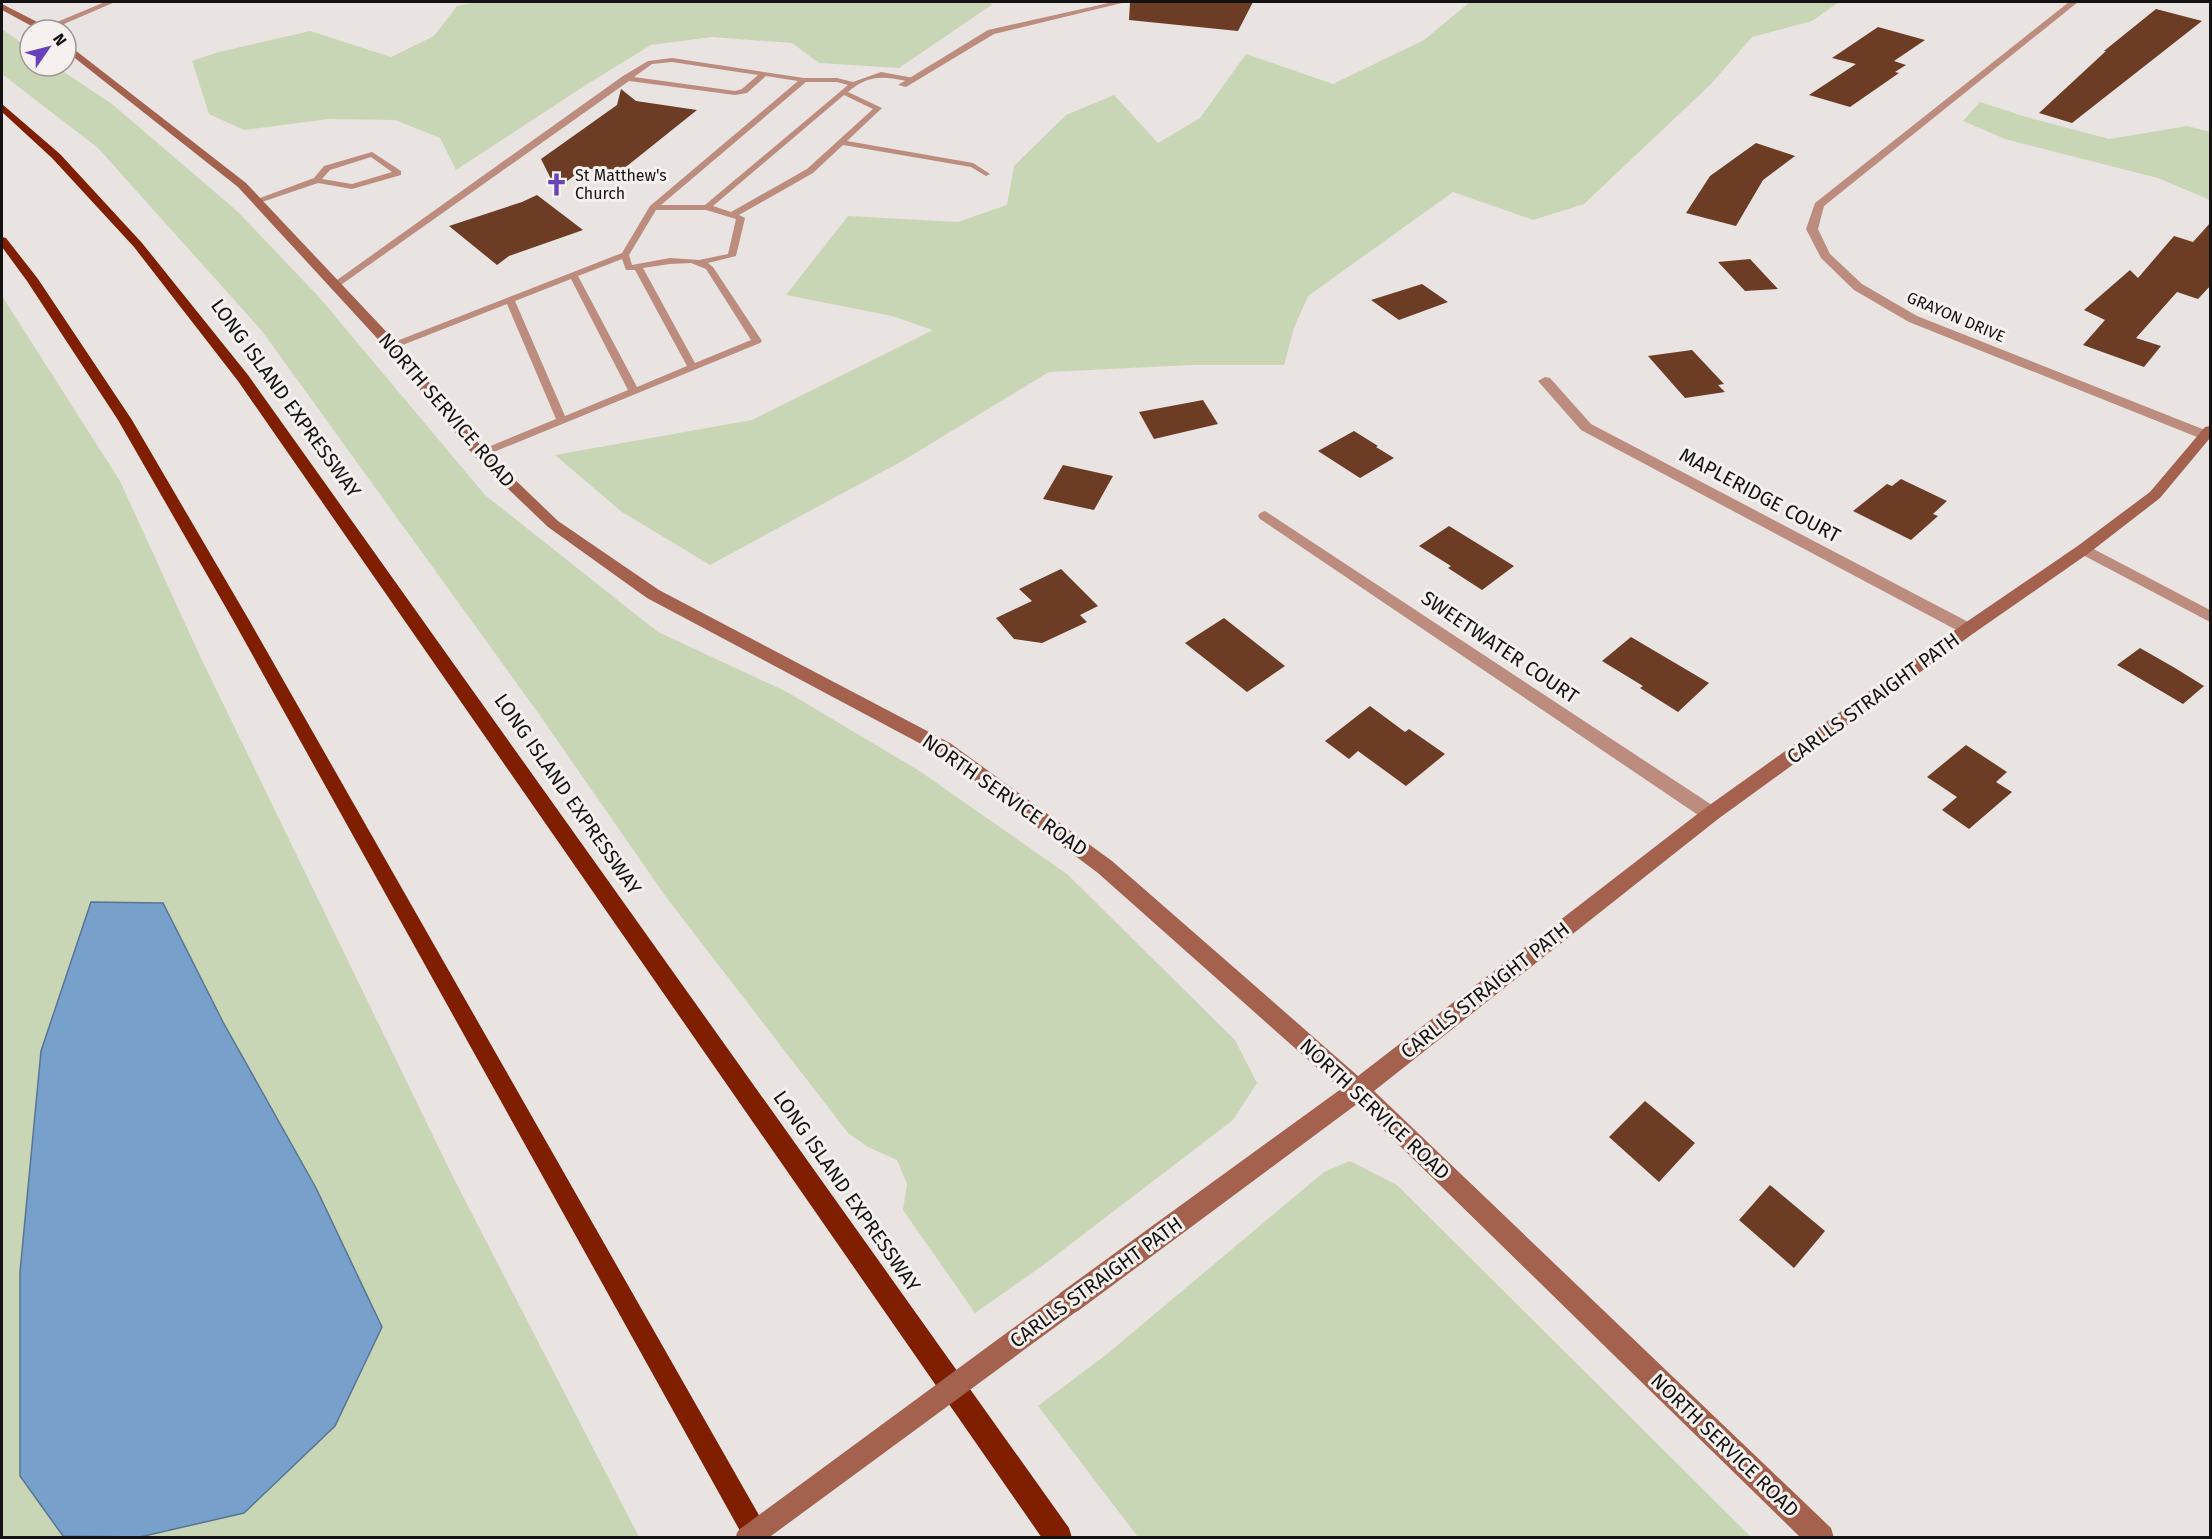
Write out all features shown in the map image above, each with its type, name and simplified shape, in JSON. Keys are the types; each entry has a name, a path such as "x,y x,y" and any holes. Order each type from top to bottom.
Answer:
{"highway":[{"name":"LONG ISLAND EXPRESSWAY","path":"2,107 56,156 138,245 243,378 1059,1538"},
{"path":"2,240 32,279 125,420 247,630 759,1538"}],"main road":[{"path":"2,7 23,18"},
{"name":"NORTH SERVICE ROAD","path":"78,55 242,185 392,346 480,454 553,524 652,594 944,748 1105,867 1358,1090 1821,1538"},
{"name":"CARLLS STRAIGHT PATH","path":"748,1538 1358,1090 1711,814 1968,629 2084,549 2154,495 2209,433"}],"street":[{"path":"74,18 111,2"},
{"path":"907,82 991,32 1122,2"},
{"name":"GRAYON DRIVE","path":"2074,2 1819,205 1812,229 1825,256 1858,287 1913,319 2209,433"},
{"name":"MAPLERIDGE COURT","path":"1545,381 1586,427 1968,629"},
{"name":"SWEETWATER COURT","path":"1265,516 1711,814"},
{"path":"2084,549 2211,617"}],"lane":[{"path":"335,285 650,62 662,60 804,80 837,80 853,84"},
{"path":"626,78 735,93 744,91 764,74"},
{"path":"707,207 853,84 881,74 907,82"},
{"path":"392,346 625,255 653,208 804,80"},
{"path":"732,215 810,171 878,108 843,92"},
{"path":"841,142 974,165 986,174"},
{"path":"256,201 317,180 352,187 398,173 372,154 327,168 317,180"},
{"path":"625,255 629,268 689,260 701,262 732,256 741,218 707,207 653,208"},
{"path":"480,454 757,340 709,267 701,262"},
{"path":"638,267 693,367"},
{"path":"573,275 634,392"},
{"path":"510,300 562,421"}],"green space":[{"path":"477,2 984,2 993,4 899,68 819,63 792,43 712,37 651,45 456,170 440,138 395,120 329,119 244,130 209,114 192,61 219,52 310,31 391,57 434,36 457,6"},
{"path":"1470,2 1839,2 1812,21 1752,37 1711,84 1584,204 1533,220 1453,192 1308,296 1294,328 1284,365 1190,365 1049,372 904,460 710,565 622,512 555,455 752,420 933,330 892,316 786,295 848,216 958,222 1007,205 1014,166 1066,115 1114,95 1158,143 1200,118 1246,54 1333,84 1424,40"},
{"path":"2,29 18,40 18,78 73,78 112,104 237,211 319,297 485,495 658,632 787,692 918,770 1067,874 1235,1040 1257,1083 1233,1120 1042,1266 975,1313 903,1210 907,1184 897,1160 868,1147 848,1133 666,897 541,717 262,331 98,148 2,74"},
{"path":"1980,102 2109,139 2187,126 2210,132 2210,200 2158,178 2005,139 1963,121"},
{"path":"2,296 120,481 199,654 453,1177 639,1537 2,1537"},
{"path":"1350,1161 1397,1185 1751,1537 1138,1537 1038,1406 1107,1354 1324,1172"}],"water":[{"path":"91,902 163,903 223,1022 316,1188 382,1327 335,1426 244,1513 140,1537 63,1536 20,1476 20,1272 41,1051"}],"building":[{"path":"1130,2 1253,2 1238,31 1129,20"},
{"path":"2156,9 2202,21 2072,123 2039,113 2106,51 2104,51"},
{"path":"1878,27 1925,40 1894,61 1906,65 1895,72 1899,73 1850,107 1809,95 1856,64 1832,58"},
{"path":"621,89 636,101 697,110 627,166 627,171 610,175 604,171 585,168 556,189 541,159 617,105"},
{"path":"1756,143 1795,156 1763,180 1736,226 1686,213 1710,176"},
{"path":"537,195 583,230 509,256 497,265 449,226 522,202"},
{"path":"2211,222 2211,285 2198,299 2177,292 2136,338 2161,346 2144,367 2083,345 2105,320 2084,310 2130,270 2138,278 2174,236 2193,242"},
{"path":"1750,259 1778,289 1745,291 1718,262"},
{"path":"1422,284 1448,302 1399,320 1371,300"},
{"path":"1692,350 1724,384 1718,385 1725,392 1685,398 1648,356"},
{"path":"1203,400 1218,424 1154,439 1139,412"},
{"path":"1354,431 1394,458 1360,478 1318,451"},
{"path":"1063,465 1113,476 1094,510 1043,499"},
{"path":"1901,479 1947,501 1933,514 1938,516 1911,540 1853,511 1887,484 1892,486"},
{"path":"1449,526 1514,566 1482,590 1448,568 1451,566 1419,546"},
{"path":"1061,569 1098,606 1080,615 1087,622 1042,643 1014,639 996,618 1032,601 1019,589"},
{"path":"1224,618 1285,666 1247,692 1185,643"},
{"path":"1631,637 1709,683 1678,712 1640,688 1643,686 1602,661"},
{"path":"2140,648 2204,686 2183,704 2117,665"},
{"path":"1370,706 1405,732 1409,729 1445,754 1406,786 1358,751 1349,759 1325,741"},
{"path":"1966,745 2007,772 1996,782 2012,792 1969,829 1942,810 1957,797 1927,777"},
{"path":"1645,1101 1695,1143 1659,1182 1609,1137"},
{"path":"1770,1185 1825,1231 1794,1268 1739,1220"}],"place":[{"name":"St Matthew's Church","path":"557,184"}]}
